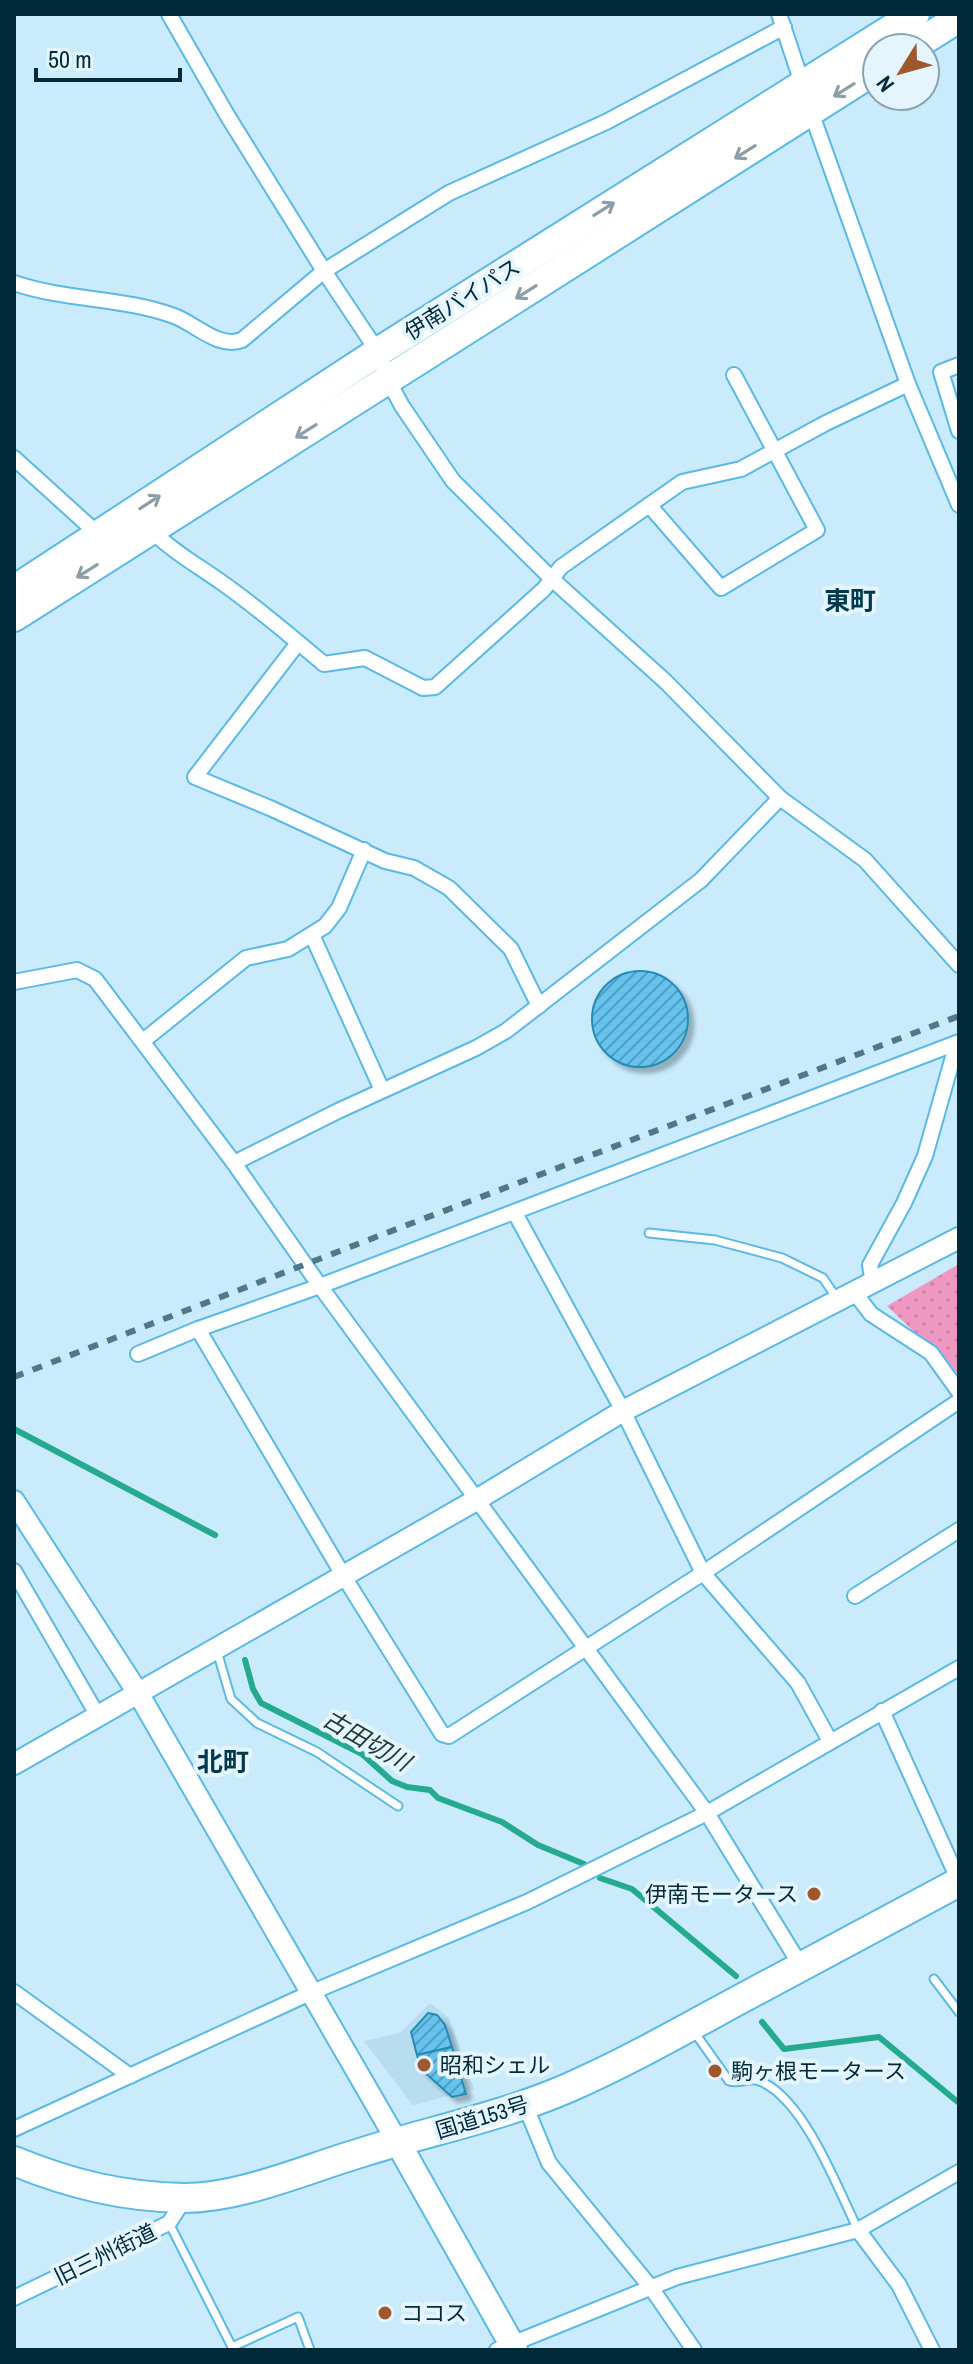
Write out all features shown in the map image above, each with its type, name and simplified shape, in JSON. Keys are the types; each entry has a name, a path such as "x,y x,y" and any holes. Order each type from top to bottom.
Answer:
{"highway":[{"name":"伊南バイパス","path":"14,617 388,380 807,97 915,14"},
{"path":"937,32 959,18"},
{"name":"伊南バイパス","path":"14,590 378,352 807,97 861,75"},
{"name":"国道153号","path":"14,2161 61,2180 101,2190 185,2198 244,2189 525,2105 618,2065 959,1881"}],"main road":[{"path":"397,2141 508,2348"}],"street":[{"path":"169,14 227,115 378,352 402,406 453,481 553,580 666,682 780,798 865,860 959,965"},
{"path":"14,283 67,297 148,306 188,321 232,344 242,340 324,271 449,193 606,122 781,21 908,384 959,505"},
{"path":"959,365 941,372 959,431"},
{"path":"649,505 721,588 817,530 734,375"},
{"path":"151,530 170,548 286,630 324,664 365,658 423,688 435,687 553,580 561,567 682,482 741,469 826,423 908,384"},
{"path":"14,458 99,535"},
{"path":"298,643 195,777 385,861 414,868 449,888 511,949 539,1006"},
{"path":"234,1163 506,1031 701,880 780,798"},
{"path":"143,1041 246,958 288,949 325,926 339,908 364,850"},
{"path":"312,935 382,1090"},
{"path":"14,982 77,970 95,979 234,1163 320,1286 707,1813 801,1966"},
{"path":"138,1354 958,1043"},
{"path":"856,1293 925,1156 958,1043"},
{"path":"515,1213 623,1411 703,1573 798,1683 830,1741"},
{"path":"14,1764 478,1499 623,1411 959,1238"},
{"path":"856,1293 871,1314 931,1353 959,1392"},
{"path":"198,1329 343,1575 442,1734 449,1736 703,1573 959,1401"},
{"path":"14,1501 138,1693 397,2141"},
{"path":"855,1596 959,1530"},
{"path":"14,1571 98,1716"},
{"path":"14,2129 310,1993 527,1902 707,1813 959,1668"},
{"path":"882,1711 959,1881"},
{"path":"14,1992 130,2076"},
{"path":"525,2105 549,2163 652,2289 694,2350"},
{"path":"508,2348 677,2277 858,2230 959,2172"},
{"name":"旧三州街道","path":"14,2298 169,2223 185,2198"},
{"path":"858,2230 899,2285 932,2350"}],"lane":[{"path":"649,1233 715,1240 782,1258 856,1293"},
{"path":"216,1648 231,1699 257,1723 317,1752 398,1806"},
{"path":"934,1979 959,2012"},
{"path":"690,2026 729,2081 734,2083 750,2078 765,2083 795,2110 858,2230"},
{"path":"169,2223 232,2347 298,2317 310,2350"}],"shaded area":[{"path":"959,1264 959,1374 887,1306"},
{"name":"昭和シェル","path":"430,2003 449,2018 474,2089 413,2105 364,2041 400,2033"}],"building":[{"path":"640,971 658,975 674,985 684,1001 688,1019 684,1037 674,1053 658,1063 640,1067 622,1063 606,1053 596,1037 592,1019 596,1001 606,985 622,975"},
{"path":"428,2013 437,2015 445,2025 452,2047 417,2055 411,2032"},
{"path":"452,2047 466,2094 452,2097 421,2069 417,2055"}],"waterway":[{"name":"古田切川","path":"14,1429 215,1535"},
{"name":"古田切川","path":"245,1660 253,1689 261,1703 362,1754 392,1781 430,1790 438,1798 502,1822 538,1845 584,1864"},
{"name":"古田切川","path":"600,1878 632,1889 736,1976"},
{"name":"古田切川","path":"762,2022 784,2049 879,2037 959,2103"}],"railway":[{"path":"14,1377 959,1016"}],"place":[{"name":"伊南モータース","path":"814,1894"},
{"name":"昭和シェル","path":"424,2065"},
{"name":"駒ヶ根モータース","path":"715,2071"},
{"name":"ココス","path":"385,2313"}],"district":[{"name":"東町","path":"850,600"},
{"name":"北町","path":"223,1761"}]}
